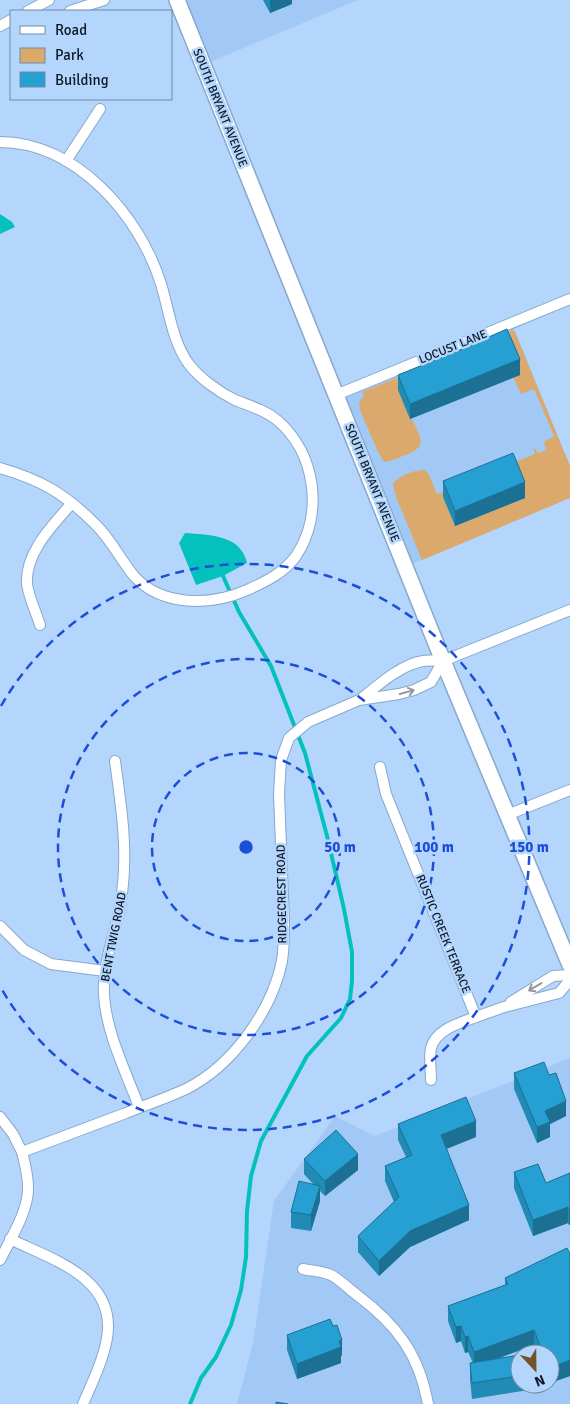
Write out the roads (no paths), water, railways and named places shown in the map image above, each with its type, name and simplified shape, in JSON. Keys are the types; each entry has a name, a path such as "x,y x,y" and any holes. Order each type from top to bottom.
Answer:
{"street":[{"path":"30,10 49,0"},
{"path":"73,10 104,0"},
{"name":"SOUTH BRYANT AVENUE","path":"176,0 443,661 570,965"},
{"path":"66,161 100,109"},
{"path":"0,142 32,146 66,161 97,184 124,210 136,228 155,266 178,346 191,367 221,392 266,413 277,420 284,428 300,449 310,474 313,490 313,508 307,530 296,556 275,576 257,586 219,600 196,602 174,598 146,587 136,577 98,526 72,503 35,479 0,468"},
{"name":"LOCUST LANE","path":"336,395 570,299"},
{"path":"40,625 28,585 29,566 34,553 44,537 72,503"},
{"name":"RIDGECREST ROAD","path":"22,1152 187,1088 226,1059 249,1034 260,1015 282,962 284,940 279,794 281,760 290,738 308,722 359,700 390,676 404,669 422,661 443,661 570,610"},
{"name":"RIDGECREST ROAD","path":"359,700 414,690 431,682 443,661"},
{"name":"BENT TWIG ROAD","path":"115,761 126,847 125,870 120,911 105,971 104,993 108,1023 139,1108"},
{"name":"RUSTIC CREEK TERRACE","path":"380,766 386,794 476,1017"},
{"path":"507,815 570,790"},
{"path":"0,926 24,950 51,964 105,971"},
{"path":"504,1007 553,976 570,975"},
{"path":"431,1080 431,1048 438,1035 452,1027 504,1007 559,993 570,980"},
{"path":"0,1117 13,1134 22,1152 29,1189 24,1210 0,1260"},
{"path":"10,1239 76,1271 89,1281 98,1292 104,1304 108,1319 107,1337 103,1353 83,1404"},
{"path":"303,1269 331,1275 380,1312 393,1326 404,1341 418,1368 428,1404"}],"waterway":[{"path":"190,1404 201,1378 216,1357 231,1325 241,1290 246,1257 247,1211 251,1176 261,1141 307,1056 341,1018 350,999 352,981 352,952 344,909 305,753 271,666 239,612 223,576"}]}
